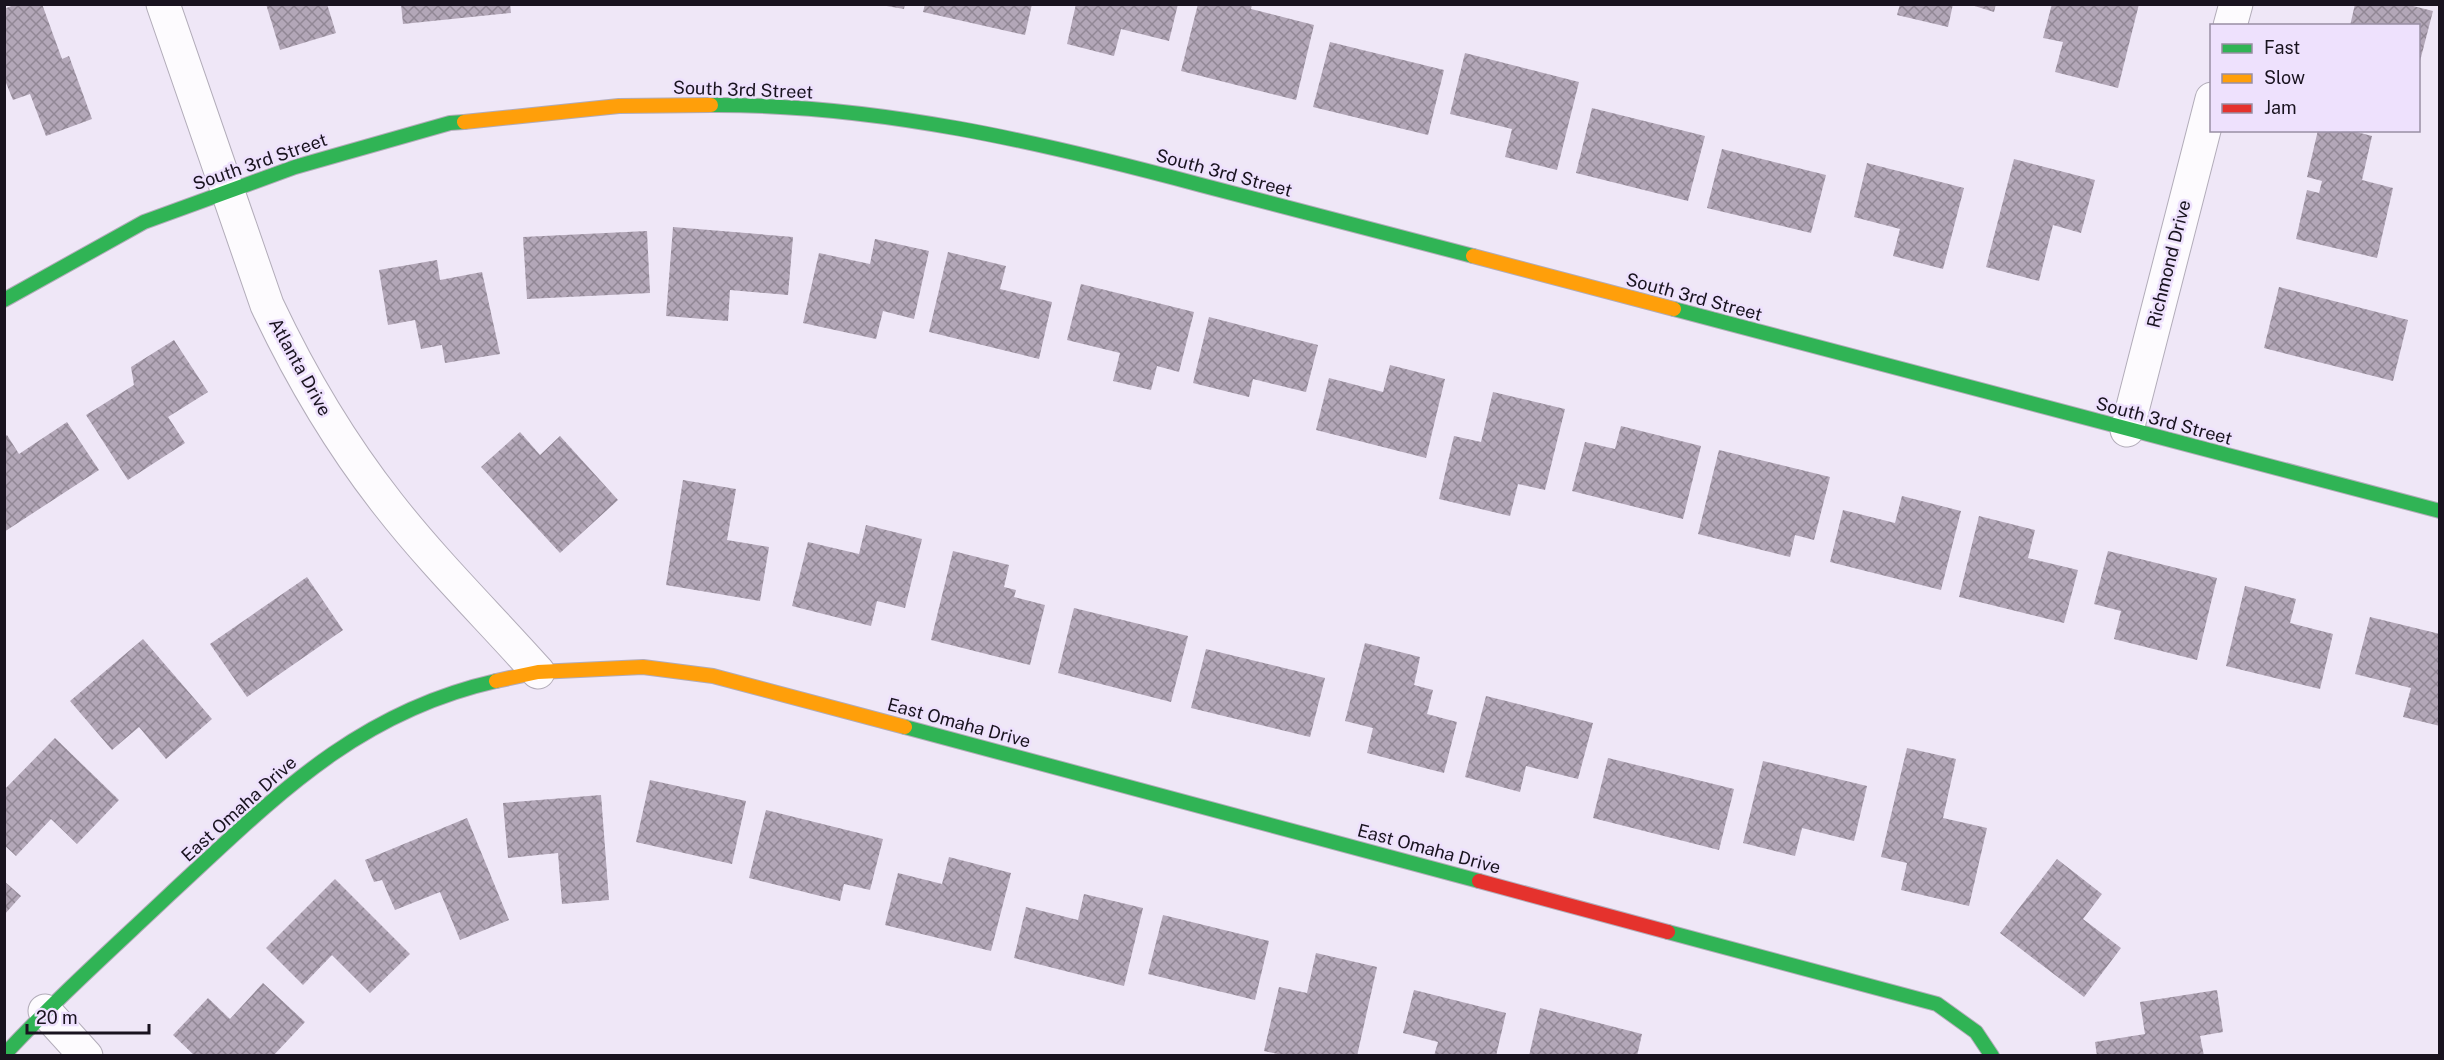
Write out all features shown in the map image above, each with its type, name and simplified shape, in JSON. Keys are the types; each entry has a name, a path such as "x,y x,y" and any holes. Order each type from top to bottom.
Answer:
{"street":[{"name":"Atlanta Drive","path":"163,4 267,305 288,350 335,430 389,505 538,672"},
{"path":"2231,24 2236,4"},
{"name":"Richmond Drive","path":"2127,430 2210,103"},
{"name":"South 3rd Street","path":"4,300 144,222 295,167 450,123 619,106 766,105 899,117 1058,147 2439,511"},
{"name":"East Omaha Drive","path":"4,1054 45,1011 286,787 342,745 404,712 470,687 538,672 643,667 724,679 1937,1004 1965,1020 1987,1044 1992,1056"},
{"path":"45,1011 86,1056"}],"building":[{"path":"16,4 42,4 62,59 69,56 92,119 46,136 30,94 13,100 4,78 4,9"},
{"path":"266,4 327,4 336,33 280,50"},
{"path":"401,4 510,4 511,13 403,24"},
{"path":"875,4 905,4 904,9"},
{"path":"925,4 1032,4 1025,35 923,12"},
{"path":"1076,4 1178,4 1169,41 1121,29 1114,56 1067,44"},
{"path":"1198,4 1252,4 1251,9 1314,25 1296,100 1181,71"},
{"path":"1900,4 1953,4 1948,27 1897,15"},
{"path":"1968,4 1996,4 1994,12"},
{"path":"2052,4 2139,4 2118,88 2055,72 2063,42 2043,38"},
{"path":"2355,4 2405,4 2433,11 2420,61 2420,24 2350,24"},
{"path":"1330,42 1444,70 1428,135 1313,107"},
{"path":"1465,53 1579,82 1557,170 1505,157 1512,129 1450,114"},
{"path":"1592,108 1705,136 1688,201 1576,173"},
{"path":"2318,132 2357,132 2372,136 2362,180 2393,188 2377,258 2296,239 2307,190 2319,193 2322,181 2307,177"},
{"path":"1722,149 1826,175 1811,233 1707,208"},
{"path":"2014,159 2095,180 2081,233 2053,225 2039,281 1986,267"},
{"path":"1867,163 1964,188 1943,269 1893,256 1900,229 1854,217"},
{"path":"673,227 793,237 788,295 730,290 728,321 666,316"},
{"path":"647,231 650,293 527,299 523,237"},
{"path":"875,239 929,251 914,319 883,311 876,339 803,323 819,253 870,264"},
{"path":"948,252 1006,266 1000,289 1052,302 1039,359 929,332"},
{"path":"437,260 440,280 482,272 500,354 445,363 442,345 421,349 415,320 388,325 379,270"},
{"path":"1081,284 1194,312 1179,372 1157,366 1151,390 1113,381 1120,353 1067,340"},
{"path":"2279,287 2408,320 2393,381 2264,348"},
{"path":"1209,317 1318,345 1306,392 1253,379 1249,397 1193,383"},
{"path":"174,340 208,392 168,417 185,443 128,480 86,415 134,385 131,367"},
{"path":"1390,365 1445,379 1426,458 1316,430 1329,378 1383,392"},
{"path":"1493,392 1565,409 1545,490 1518,484 1510,516 1439,499 1454,436 1481,442"},
{"path":"67,422 99,470 4,532 4,437 7,435 19,454"},
{"path":"1621,426 1701,446 1683,519 1572,491 1585,442 1615,449"},
{"path":"520,432 540,455 560,436 618,500 560,553 481,467"},
{"path":"1719,450 1830,477 1814,540 1795,535 1790,557 1698,534"},
{"path":"683,480 736,489 727,540 769,547 760,601 666,585"},
{"path":"1902,496 1961,511 1941,590 1830,562 1843,510 1895,523"},
{"path":"1979,516 2035,530 2028,558 2078,570 2064,623 1959,597"},
{"path":"866,525 922,539 905,608 877,601 871,626 792,606 808,542 859,554"},
{"path":"953,551 1009,565 1004,587 1016,590 1014,597 1045,605 1030,665 931,640"},
{"path":"2108,551 2217,578 2197,660 2114,639 2121,611 2094,604"},
{"path":"307,577 343,630 247,697 210,644"},
{"path":"2245,586 2296,599 2290,623 2333,634 2320,689 2226,666"},
{"path":"1074,608 1188,636 1171,702 1058,673"},
{"path":"2370,617 2440,634 2440,726 2403,717 2411,688 2355,674"},
{"path":"143,639 212,719 166,759 139,727 112,750 70,701"},
{"path":"1365,643 1420,657 1414,685 1433,690 1427,714 1457,722 1444,773 1367,753 1373,728 1345,721"},
{"path":"1206,649 1325,678 1310,737 1191,708"},
{"path":"1486,696 1593,723 1578,779 1526,766 1520,792 1465,777"},
{"path":"55,738 119,800 77,844 51,819 16,856 4,845 4,790"},
{"path":"1907,748 1956,759 1943,818 1987,828 1969,906 1901,890 1907,863 1881,857"},
{"path":"1608,758 1734,789 1719,850 1593,818"},
{"path":"1763,761 1867,786 1854,841 1802,828 1795,856 1743,843"},
{"path":"650,780 746,801 732,864 636,842"},
{"path":"601,795 609,900 562,904 558,853 508,858 503,803"},
{"path":"766,810 883,839 870,890 844,884 840,901 749,878"},
{"path":"467,818 509,920 460,940 440,892 395,910 382,880 374,882 365,860"},
{"path":"949,857 1011,873 991,951 885,925 898,873 942,884"},
{"path":"2057,859 2102,894 2083,919 2121,948 2084,997 2000,933"},
{"path":"335,879 410,954 370,993 332,955 303,985 266,948"},
{"path":"4,881 21,896 4,915"},
{"path":"1084,894 1143,908 1124,986 1014,958 1026,907 1078,920"},
{"path":"1163,915 1269,941 1255,1000 1148,974"},
{"path":"1316,953 1377,967 1357,1056 1286,1056 1264,1051 1279,987 1307,993"},
{"path":"263,983 305,1022 273,1056 195,1056 173,1035 208,998 230,1019"},
{"path":"1414,990 1506,1013 1496,1056 1434,1056 1438,1042 1403,1033"},
{"path":"2217,990 2223,1032 2200,1036 2204,1056 2097,1056 2095,1042 2145,1034 2140,1002"},
{"path":"1540,1008 1642,1034 1637,1056 1529,1056"}],"traffic: fast":[{"path":"711,105 773,106 835,111 958,128 1141,169 1473,256"},
{"path":"4,300 144,222 295,167 450,123 464,122"},
{"path":"1674,309 2440,511"},
{"path":"4,1055 65,993 207,859 318,764 357,738 400,715 445,695 496,681"},
{"path":"905,727 1479,881"},
{"path":"1668,932 1937,1004 1976,1032 1992,1056"}],"traffic: slow":[{"path":"464,122 619,106 711,105"},
{"path":"1473,256 1674,309"},
{"path":"496,681 538,672 643,667 713,676 905,727"}],"traffic: jam":[{"path":"1479,881 1668,932"}]}
